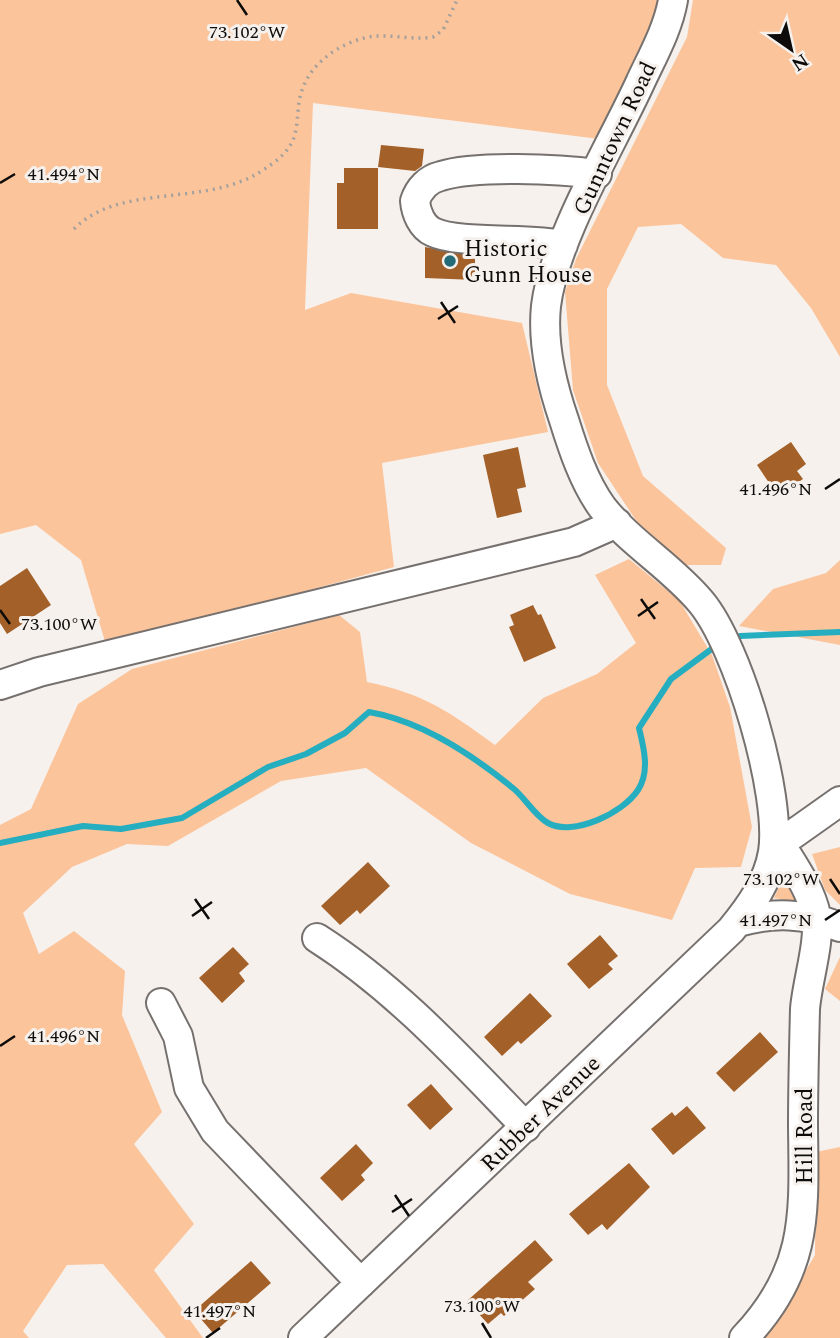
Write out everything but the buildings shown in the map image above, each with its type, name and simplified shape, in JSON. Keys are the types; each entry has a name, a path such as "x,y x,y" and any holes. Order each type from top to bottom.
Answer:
{"street":[{"name":"Gunntown Road","path":"673,0 660,41 563,245 546,307 550,364 564,423 596,498 617,523 692,592 725,643 762,759 775,835 765,879"},
{"path":"563,245 543,241 434,233 419,219 415,201 424,185 448,174 560,170 597,174"},
{"path":"0,685 39,672 574,542 617,523"},
{"path":"828,922 812,901 775,835 792,835 840,801"},
{"name":"Rubber Avenue","path":"303,1338 738,922 765,879"},
{"path":"738,922 776,914 828,922"},
{"name":"Hill Road","path":"744,1338 784,1285 796,1254 804,1213 806,993 828,922"},
{"path":"317,939 349,959 391,993 526,1127"},
{"path":"161,1003 178,1036 189,1087 215,1131 361,1283"}],"path":[{"path":"74,229 86,216 104,206 197,194 240,183 268,167 291,145 304,83 314,66 339,49 378,34 421,39 433,37 443,30 457,0"}],"shaded area":[{"path":"0,0 661,0 599,139 313,103 305,310 351,293 522,323 548,432 382,463 394,567 106,645 81,560 36,525 0,534"},
{"path":"693,0 840,0 840,357 811,308 776,265 723,258 681,224 638,227 607,289 607,385 643,476 726,548 721,565 685,565 637,522 598,463 573,390 565,292 576,259 687,37"},
{"path":"629,559 679,600 712,655 730,707 752,827 741,867 695,868 672,920 570,894 471,843 366,768 281,781 168,846 127,844 72,867 23,913 39,954 74,931 125,971 122,1015 162,1112 134,1144 194,1224 154,1270 203,1338 166,1338 103,1264 67,1265 23,1331 29,1338 0,1338 0,825 31,809 78,704 132,669 339,615 360,632 367,682 421,698 463,722 495,745 543,698 597,674 636,643 595,575"},
{"path":"840,560 840,645 739,626 773,589 826,573"},
{"path":"840,847 840,905 825,890 812,854"},
{"path":"781,882 791,883 797,902 774,898"},
{"path":"840,957 840,1001 825,989"},
{"path":"840,1147 840,1338 751,1338 796,1287 815,1255 816,1152"}],"waterway":[{"path":"731,639 740,636 840,632"},
{"path":"0,843 83,826 121,829 182,818 268,767 306,754 345,733 369,712 408,723 464,752 514,789 548,823 558,827 584,825 621,807 638,790 645,768 639,728 671,679 717,645"}],"place":[{"name":"Historic Gunn House","path":"450,261"}]}
